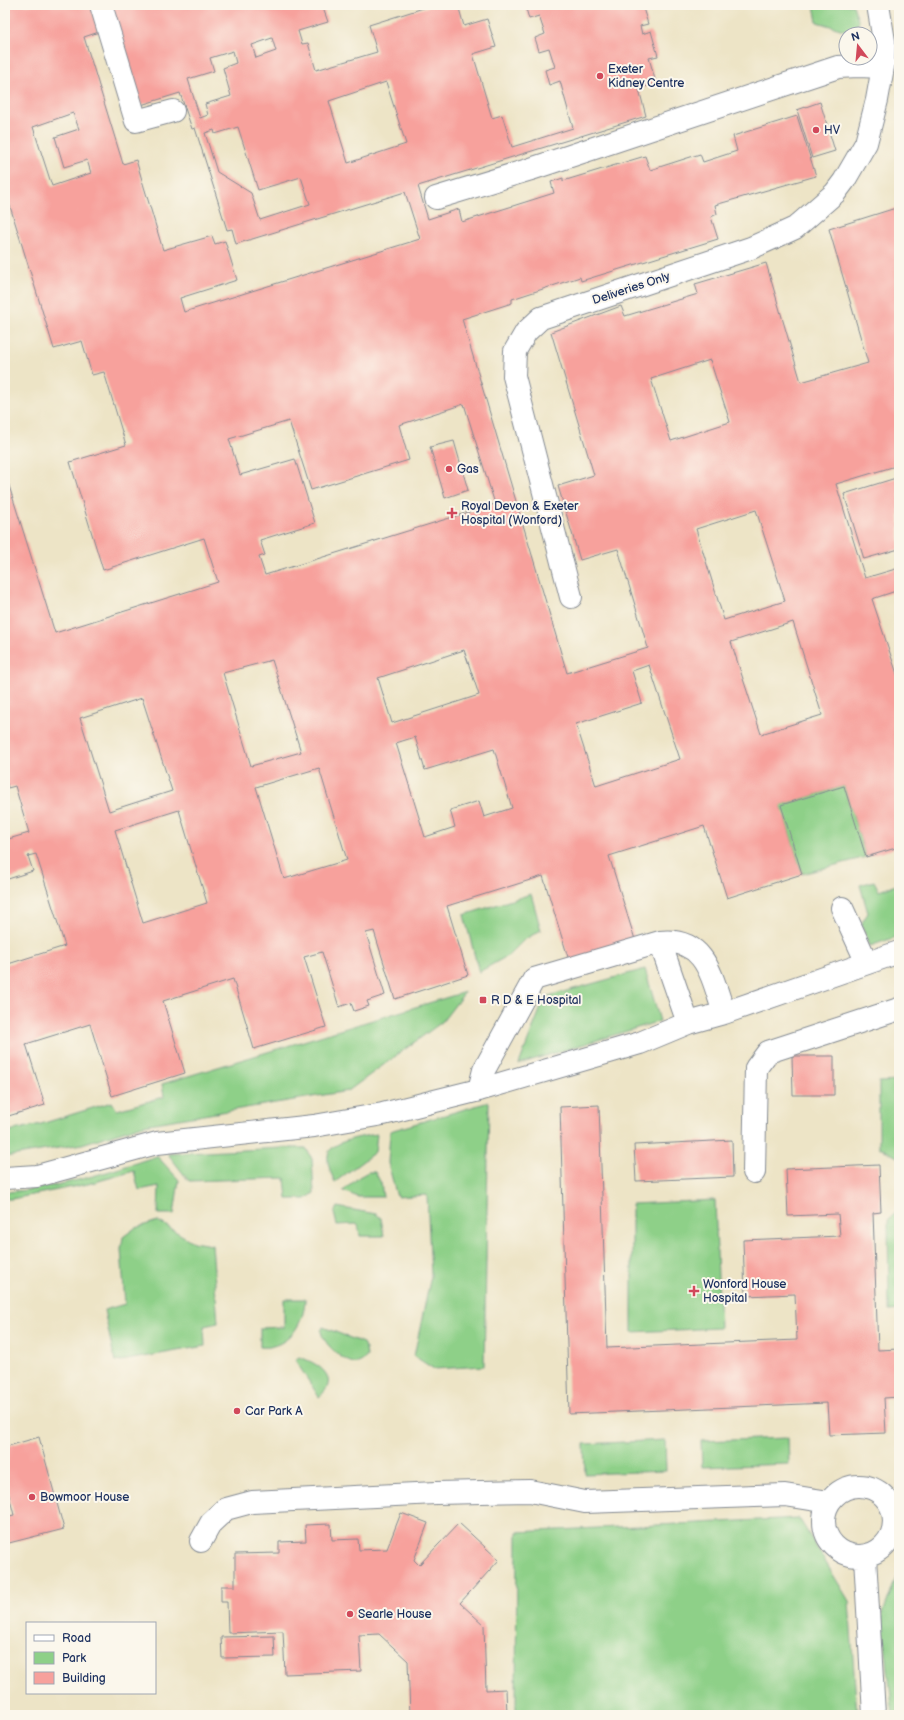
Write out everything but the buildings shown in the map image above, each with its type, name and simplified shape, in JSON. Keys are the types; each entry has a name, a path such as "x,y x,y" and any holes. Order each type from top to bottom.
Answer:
{"street":[{"path":"101,5 136,121 173,111"},
{"name":"Deliveries Only","path":"571,597 514,376 515,351 526,332 541,318 751,248 795,228 835,193 844,181 866,143 877,100 883,67 891,42 878,5"},
{"path":"436,198 531,170 838,67 883,67"},
{"path":"842,908 867,963"},
{"path":"478,1090 484,1070 534,979 660,942 673,941 688,945 695,950 708,966 724,1012"},
{"path":"660,942 688,1023"},
{"path":"5,1178 37,1176 157,1143 314,1126 383,1114 478,1090 640,1043 688,1023 899,952"},
{"path":"754,1172 756,1068 768,1052 899,1009"},
{"path":"851,1487 868,1487 886,1498 896,1508 894,1525 890,1537 883,1548 878,1552 865,1556 853,1557 842,1553 832,1545 826,1534 824,1526 824,1514 829,1502 838,1492 851,1487"},
{"path":"201,1541 211,1523 226,1508 252,1502 436,1493 530,1491 585,1502 785,1495 829,1502"},
{"path":"865,1556 874,1715"}],"green space":[{"path":"814,5 853,5 859,23 854,26 838,26 838,28 817,22"},
{"path":"844,786 866,857 802,874 781,805"},
{"path":"874,881 879,891 899,884 899,936 870,946 861,924 868,913 860,885"},
{"path":"531,894 541,930 524,940 509,955 479,972 464,915"},
{"path":"645,969 660,1021 519,1064 545,997"},
{"path":"465,992 442,1022 348,1091 143,1125 82,1144 5,1157 5,1132 41,1124 112,1102 117,1110 164,1097 162,1084"},
{"path":"899,1081 899,1158 879,1147 879,1082"},
{"path":"489,1102 484,1366 434,1369 414,1356 431,1276 427,1195 397,1197 388,1163 390,1131"},
{"path":"377,1134 375,1152 335,1182 328,1162 330,1150 335,1146 349,1140"},
{"path":"306,1148 312,1159 314,1193 306,1199 287,1199 285,1178 189,1181 168,1154"},
{"path":"157,1156 179,1180 174,1214 158,1214 159,1186 139,1190 134,1171 88,1184 12,1199 5,1199 5,1192 63,1184 101,1174"},
{"path":"368,1172 375,1172 381,1183 383,1197 358,1197 343,1191 359,1177"},
{"path":"715,1200 720,1328 632,1332 632,1204"},
{"path":"337,1207 376,1214 381,1218 384,1236 360,1236 358,1224 337,1225 334,1213"},
{"path":"899,1210 899,1310 889,1311 888,1220"},
{"path":"158,1221 193,1242 212,1245 218,1323 204,1326 205,1346 115,1362 104,1310 125,1304 121,1249 123,1237 135,1228"},
{"path":"284,1299 305,1299 303,1314 300,1321 292,1334 280,1343 271,1347 260,1347 260,1328 284,1327"},
{"path":"323,1327 363,1343 367,1356 365,1359 358,1363 354,1363 344,1359 333,1350 325,1340 321,1331"},
{"path":"299,1357 320,1367 328,1378 326,1390 319,1397 295,1360"},
{"path":"788,1438 789,1464 702,1467 701,1441"},
{"path":"665,1440 666,1471 585,1474 584,1444"},
{"path":"799,1518 849,1601 857,1715 516,1715 517,1532"},
{"path":"899,1569 899,1715 893,1715 882,1616"}],"place":[{"name":"Exeter Kidney Centre","path":"600,76"},
{"name":"HV","path":"816,130"},
{"name":"Gas","path":"449,469"},
{"name":"Royal Devon & Exeter Hospital (Wonford)","path":"452,513"},
{"name":"R D & E Hospital","path":"483,1000"},
{"name":"Wonford House Hospital","path":"694,1291"},
{"name":"Car Park A","path":"237,1411"},
{"name":"Bowmoor House","path":"32,1497"},
{"name":"Searle House","path":"350,1614"}]}
